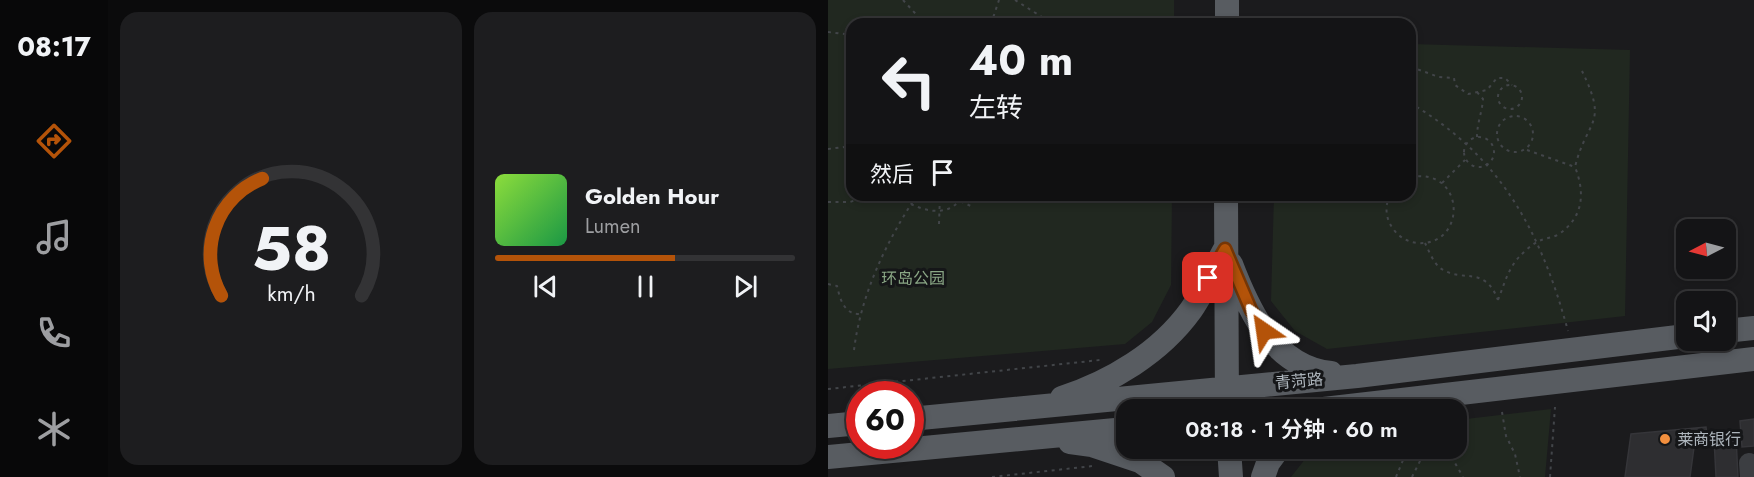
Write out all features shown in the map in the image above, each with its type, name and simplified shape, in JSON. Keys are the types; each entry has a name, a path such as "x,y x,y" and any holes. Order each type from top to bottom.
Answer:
{"main road":[{"path":"1227,0 1227,18"},
{"path":"1226,201 1226,399"},
{"path":"1225,249 1251,310 1281,352 1324,372 1357,376"},
{"path":"1025,408 1067,396 1148,355 1191,310 1225,249"},
{"path":"1736,330 1754,328"},
{"name":"青菏路","path":"1226,399 1357,376 1676,337"},
{"name":"青菏路","path":"1419,399 1754,359"},
{"name":"青菏路","path":"924,418 1025,408 1116,404"},
{"path":"828,426 846,424"},
{"path":"828,457 1116,430"},
{"path":"1029,439 1092,445 1140,461 1163,477"},
{"path":"1230,459 1231,477"},
{"path":"1263,477 1271,459"}],"path":[{"path":"903,0 920,18"},
{"path":"993,18 999,0"},
{"path":"1016,0 1044,18"},
{"path":"828,32 846,34"},
{"path":"1416,69 1439,77 1455,78 1455,86 1468,94 1487,90 1497,78 1505,78 1519,88 1522,96 1520,104 1513,108 1505,108 1497,99 1501,88 1512,85"},
{"path":"1575,167 1595,121 1595,98 1582,71"},
{"path":"1476,92 1483,99 1483,110 1476,122 1477,137"},
{"path":"1416,106 1444,122 1466,143 1517,205 1550,268 1571,349"},
{"path":"1425,243 1438,266 1452,275 1481,277 1494,288 1498,300 1510,269 1518,258 1537,242 1558,235 1574,220 1580,209 1582,183 1575,167 1525,149 1508,152 1497,139 1498,127 1512,116 1513,108"},
{"path":"1512,116 1524,118 1532,128 1532,140 1525,149"},
{"path":"1477,137 1491,143"},
{"path":"1477,137 1466,143 1463,150 1465,160 1473,167 1486,166 1493,158 1491,143"},
{"path":"1491,143 1497,139"},
{"path":"828,148 846,146"},
{"path":"1442,183 1465,160"},
{"path":"1388,201 1389,222 1395,232 1404,239 1425,243 1445,233 1454,213 1454,202 1442,183 1422,175 1416,176"},
{"path":"828,202 853,201"},
{"path":"854,350 859,314 881,259 914,201"},
{"path":"939,201 939,224"},
{"path":"911,204 925,211 940,212 960,201 973,207"},
{"path":"828,284 837,286 845,308 853,314 859,314"},
{"path":"828,389 1101,360"},
{"path":"1550,477 1556,407"},
{"path":"1502,411 1506,436 1515,454 1520,477"},
{"path":"1412,477 1422,457 1451,456 1463,477"},
{"path":"1396,477 1403,459"},
{"path":"992,477 1094,466"}],"green space":[{"name":"环岛公园","path":"828,0 1174,0 1174,18 846,18 846,201 1172,201 1171,285 1152,322 1125,344 828,369"},
{"path":"1416,44 1630,50 1625,316 1327,349 1295,331 1271,301 1274,201 1416,201"},
{"path":"1551,409 1545,477 1291,477 1305,459 1467,459 1467,419"}],"building":[{"path":"1754,419 1754,446 1742,447 1740,421"},
{"path":"1706,427 1707,435 1695,440 1690,477 1625,477 1631,434"},
{"path":"1736,437 1738,477 1716,477 1714,438"}],"place":[{"name":"莱商银行","path":"1665,439"}],"route":[{"path":"1208,278 1225,249 1240,289 1264,331"}]}
